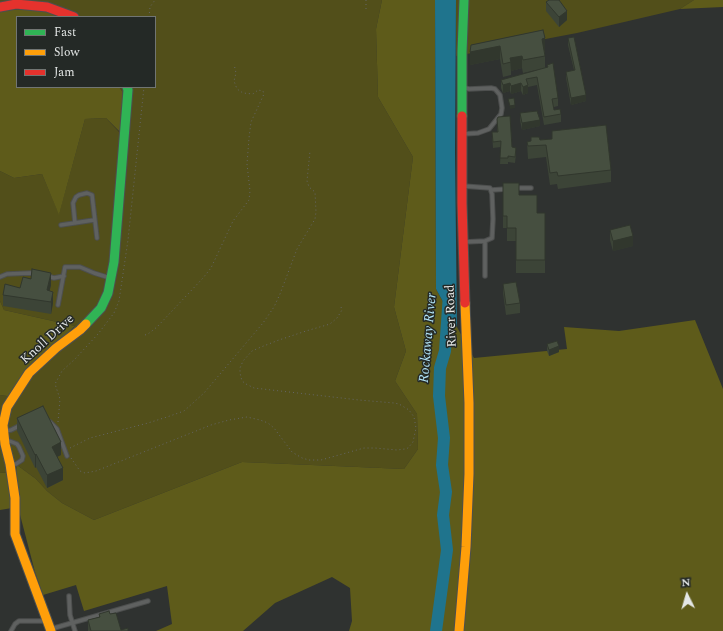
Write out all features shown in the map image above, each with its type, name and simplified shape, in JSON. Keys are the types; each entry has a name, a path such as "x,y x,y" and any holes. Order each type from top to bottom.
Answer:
{"street":[{"name":"River Road","path":"459,631 466,547 469,474 469,403 462,186 464,0"},
{"path":"0,7 16,4 47,7 71,16"},
{"name":"Knoll Drive","path":"49,627 15,534 15,498 10,464 3,435 3,425 7,407 30,373 56,348 80,330 101,308 108,293 114,262 117,233 128,98 127,88"}],"lane":[{"path":"462,86 469,89 495,89 500,95 502,108 501,114 489,129 478,133 462,134"},
{"path":"462,186 490,188 491,190 531,188"},
{"path":"463,242 485,241 492,238 493,218 491,190"},
{"path":"75,223 73,203 76,197 87,193 92,195 97,238"},
{"path":"61,225 94,220"},
{"path":"485,241 485,276"},
{"path":"58,305 65,267 80,267 111,279"},
{"path":"0,277 7,274 37,274"},
{"path":"44,275 54,278 64,276"},
{"path":"48,420 57,429 67,456"},
{"path":"10,464 16,464 22,460 23,456 17,444 3,435 24,423"},
{"path":"69,596 70,615 75,631"},
{"path":"11,631 18,621 49,627 73,623 148,601"}],"path":[{"path":"149,16 150,7 155,0"},
{"path":"366,0 366,9"},
{"path":"145,335 158,327 211,268 233,221 249,200 250,191 247,164 249,138 252,122 264,94 263,91 258,90 253,94 244,93 237,89 234,81 236,73 234,64"},
{"path":"65,448 81,443 90,438 148,423 184,410 204,393 263,322 274,307 297,249 315,219 315,192 309,187 306,181 310,151"},
{"path":"67,456 71,458 80,471 96,471 210,426 229,420 248,417 268,423 274,428 292,452 309,460 321,460 364,448 397,450 408,448 413,442 416,428 414,417 409,410 399,404 254,388 242,380 240,368 243,361 252,351 279,340 330,324 337,318 342,310 342,307"}],"shaded area":[{"path":"0,0 382,0 376,29 378,97 413,157 394,307 406,351 395,381 417,414 418,449 404,469 242,462 94,520 62,503 47,491 36,479 17,465 16,472 0,473 0,395 14,397 75,326 4,310 0,301 0,171 14,178 42,174 59,214 85,119 106,118 121,134 122,91 120,88 156,88 156,16 57,16 38,8 0,11"},
{"path":"382,0 435,0 436,289 474,358 567,349 564,327 619,331 695,320 723,389 723,631 349,631 352,621 350,588 332,577 275,603 243,631 156,631 172,624 167,586 84,611 76,585 43,595 35,572 18,507 0,510 0,473 16,472 17,465 36,479 47,491 62,503 94,520 242,462 404,469 418,449 417,414 395,381 406,351 394,307 413,157 378,97 376,29"},
{"path":"456,0 694,0 680,9 577,33 456,56"},
{"path":"694,0 723,0 723,7 680,9"},
{"path":"38,8 57,16 16,16 16,88 120,88 122,91 122,134 106,118 85,119 59,215 42,174 14,178 0,171 0,11"},
{"path":"0,301 4,310 75,326 27,371 14,397 0,395"}],"water":[{"name":"Rockaway River","path":"435,0 456,0 455,152 457,327 436,289"}],"building":[{"path":"549,0 559,0 567,11 559,17 546,2"},
{"path":"543,30 545,38 542,39 545,56 523,60 522,56 510,58 511,62 503,64 500,46 470,52 471,45"},
{"path":"574,37 586,95 571,98 566,72 575,70 568,38"},
{"path":"553,63 558,98 552,99 554,110 560,109 561,114 544,117 537,77 526,79 528,85 523,87 521,83 511,86 510,83 503,85 501,80 548,67 547,65"},
{"path":"514,98 515,105 510,106 508,99"},
{"path":"537,111 540,120 522,123 520,113"},
{"path":"510,116 512,147 516,148 515,157 508,156 508,158 500,158 501,141 493,142 492,132 498,132 498,117"},
{"path":"606,125 611,170 558,176 557,172 550,173 546,145 528,146 527,142 531,141 531,137 539,137 540,140 552,139 552,131"},
{"path":"503,183 519,183 519,195 537,195 537,213 545,213 545,260 516,260 516,228 507,228 507,216 503,216"},
{"path":"630,225 633,236 613,241 610,230"},
{"path":"32,269 51,273 47,290 53,292 51,302 3,295 5,284 20,288 23,277 31,279"},
{"path":"516,282 520,303 506,305 503,284"},
{"path":"557,341 559,346 549,350 547,344"},
{"path":"43,406 61,442 52,447 63,468 47,475 36,454 35,455 17,418"},
{"path":"109,611 110,614 116,613 121,630 128,628 128,631 91,631 88,620 100,617 99,614"}],"waterway":[{"name":"Rockaway River","path":"436,631 447,550 443,515 446,492 442,465 444,438 439,396 440,368 445,351 449,294"}],"traffic: fast":[{"path":"462,116 464,0"},
{"path":"86,324 101,308 108,293 114,262 127,88"}],"traffic: slow":[{"path":"459,631 466,547 469,474 469,403 465,303"},
{"path":"51,631 15,534 15,498 3,425 7,407 29,373 56,348 86,324"}],"traffic: jam":[{"path":"0,7 16,4 47,7 71,16"},
{"path":"462,116 462,203 465,303"}]}
